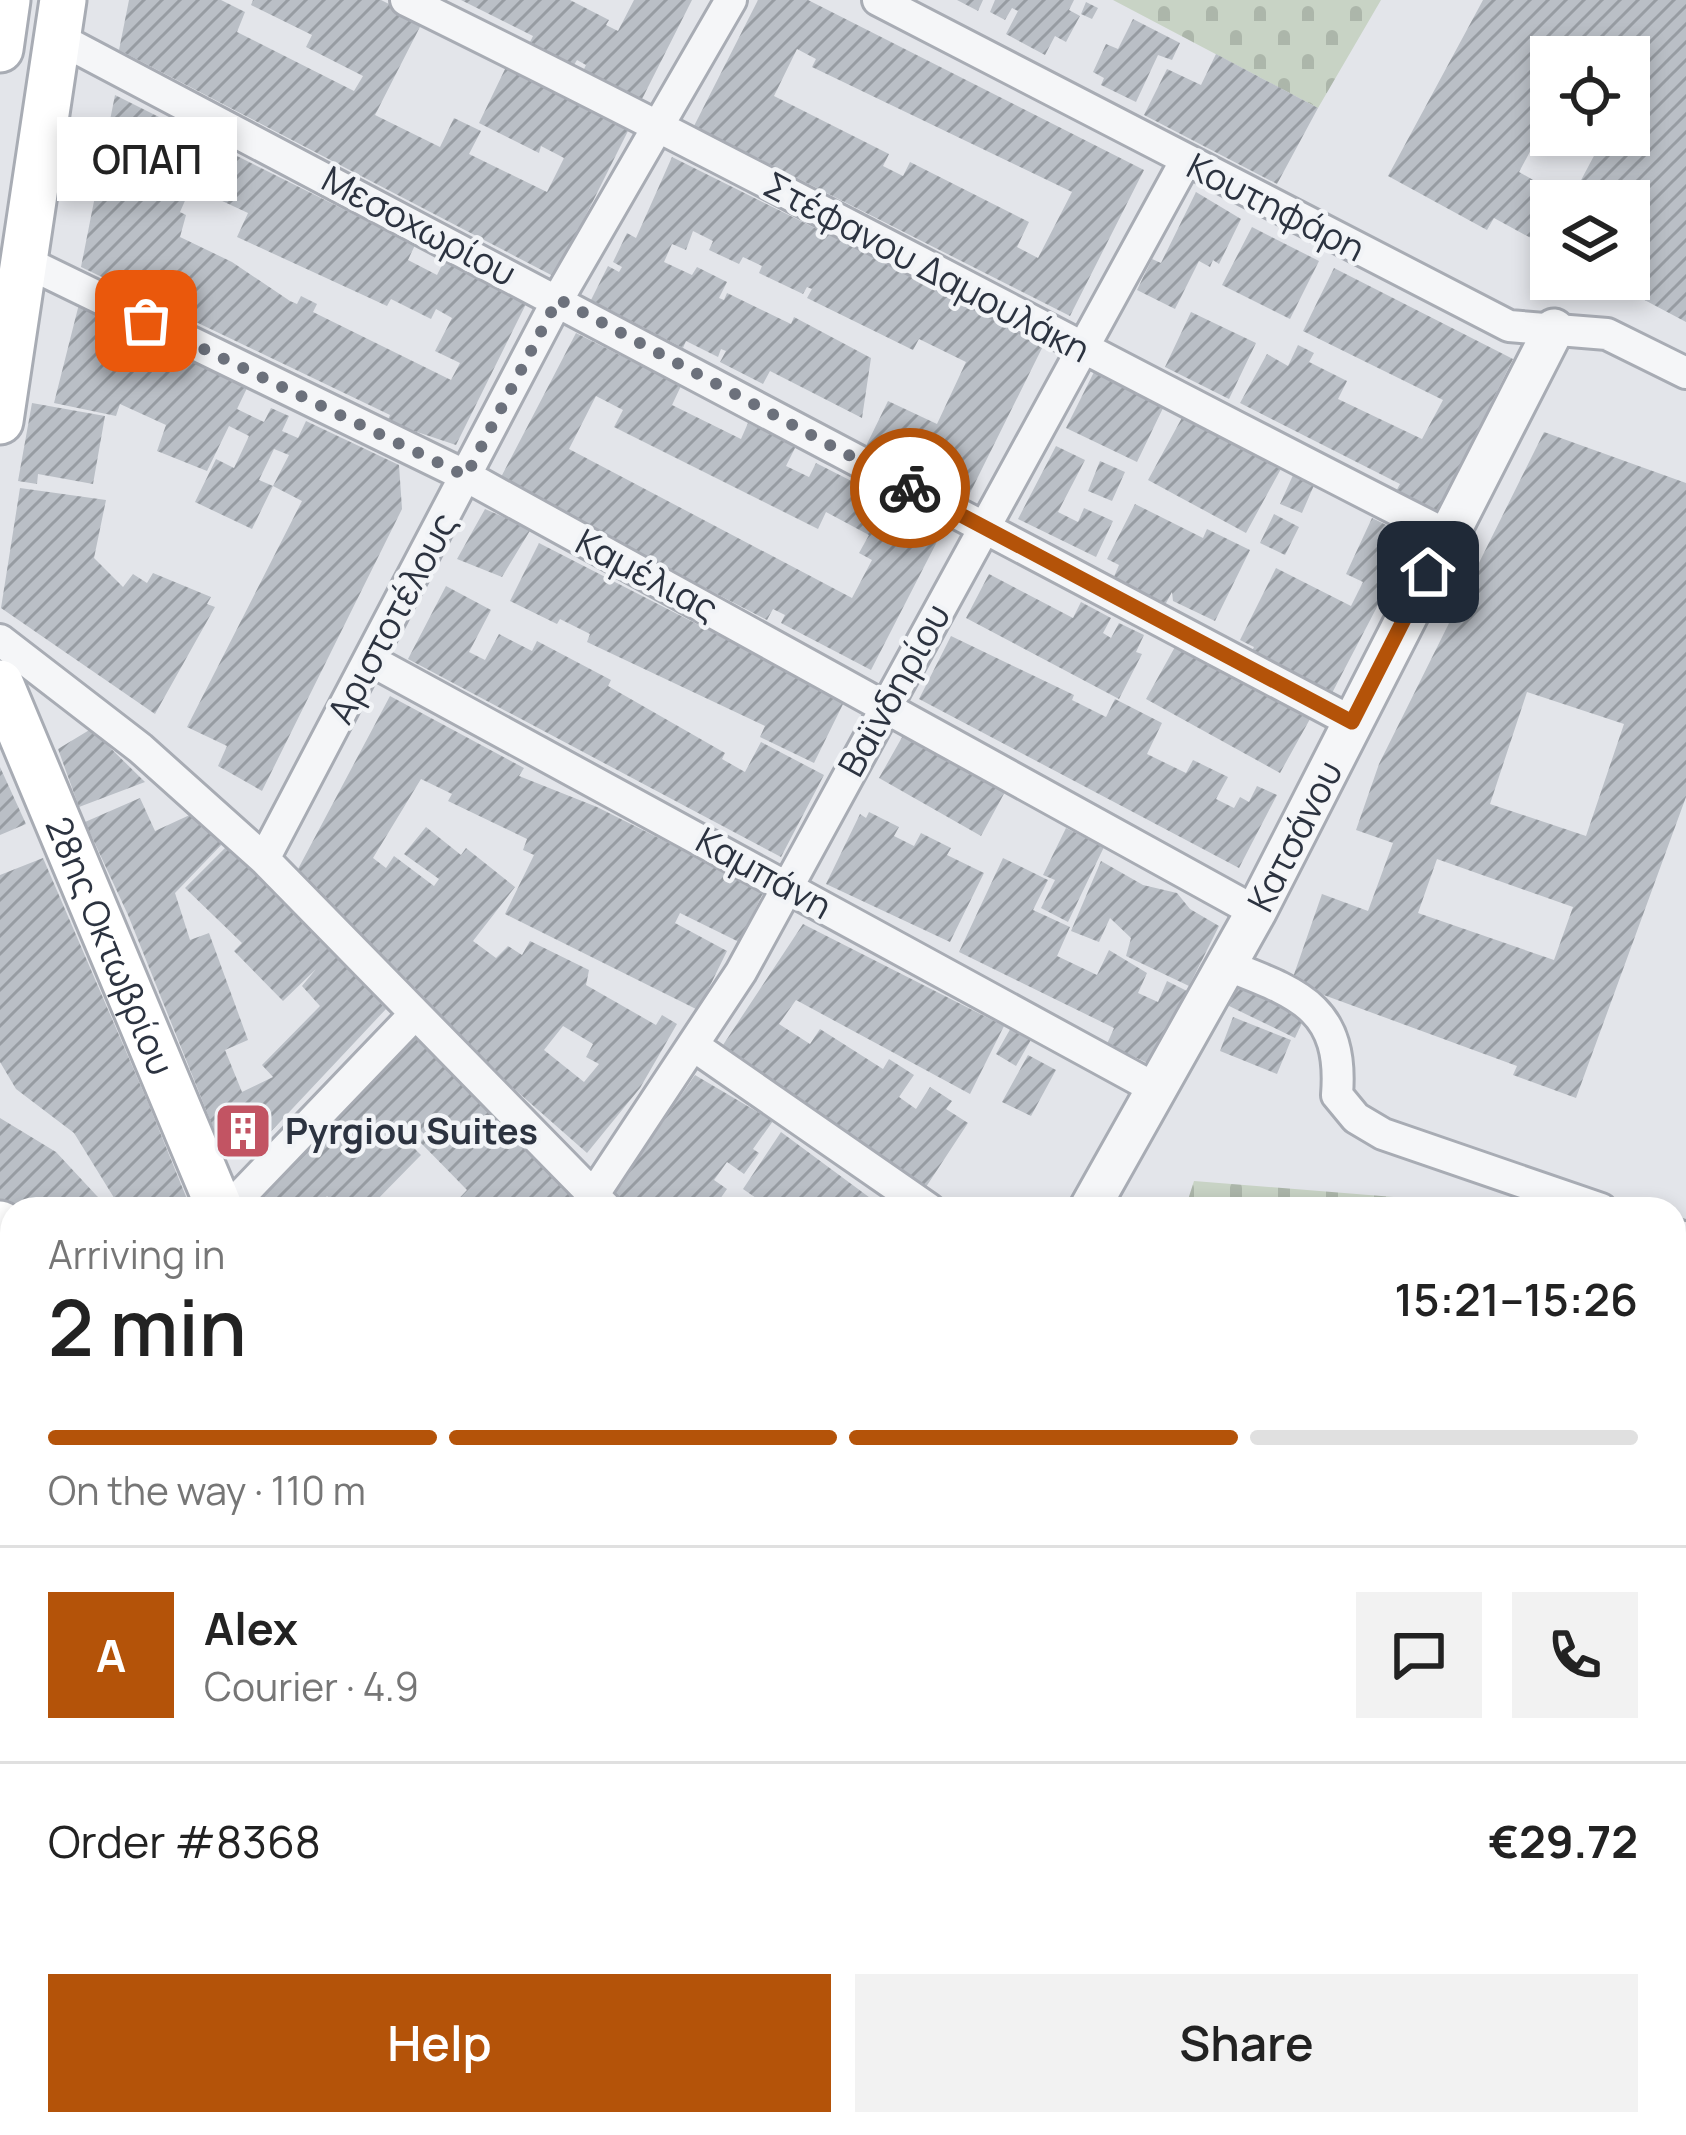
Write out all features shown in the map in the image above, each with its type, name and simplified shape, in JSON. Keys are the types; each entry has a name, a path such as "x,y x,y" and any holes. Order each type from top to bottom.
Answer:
{"main road":[{"path":"0,421 60,19"},
{"name":"28ης Οκτωβρίου","path":"0,683 219,1197"}],"street":[{"name":"Στέφανου Δαμουλάκη","path":"406,0 657,124 1083,351 1447,535"},
{"name":"Αριστοτέλους","path":"264,859 558,299 731,0"},
{"name":"Κουτηφάρη","path":"878,0 1509,326 1607,334 1686,373"},
{"name":"Μεσοχωρίου","path":"60,19 558,299 1352,722"},
{"name":"Βαϊνδηρίου","path":"600,1197 787,885 1186,160"},
{"name":"Καμέλιας","path":"26,262 466,476 1256,912"},
{"name":"Κατσάνου","path":"1096,1197 1256,912 1554,329"},
{"path":"0,640 140,748 264,859 587,1197"},
{"name":"Καμπάνη","path":"370,660 1156,1089"},
{"path":"1226,964 1298,994 1319,1015 1336,1054 1336,1095 1369,1128 1567,1197"},
{"path":"236,1197 413,1016"},
{"path":"694,1046 912,1197"}],"green space":[{"path":"1113,0 1381,0 1318,108"},
{"path":"1194,1181 1393,1197 1189,1197"}],"building":[{"path":"129,0 221,0 245,12 237,32 354,91 363,76 306,47 312,35 251,5 253,0 381,0 423,21 375,115 440,147 454,118 481,131 469,154 547,192 564,158 541,146 539,153 479,123 507,65 630,127 555,277 119,50"},
{"path":"461,0 570,0 609,20 606,25 618,31 634,0 692,0 641,101 583,71 586,65 577,60 574,65 530,42 533,36"},
{"path":"758,0 808,0 1144,170 1070,316 694,126","holes":["797,49 816,59 812,67 1072,192 1038,258 1017,247 1029,222 910,162 903,176 883,166 889,154 774,96"]},
{"path":"957,0 983,0 978,11"},
{"path":"995,0 1074,0 1069,10 1080,16 1066,42 1055,36 1045,55 1006,34 1018,11 1012,8 1005,20 990,12"},
{"path":"1483,0 1686,0 1686,322 1645,300 1650,300 1650,180 1581,180 1594,156 1650,156 1650,36 1530,36 1530,152 1519,172 1533,180 1530,238 1494,218 1487,230 1388,176"},
{"path":"1086,2 1098,8 1092,19 1081,14"},
{"path":"1133,19 1180,43 1172,60 1158,55 1136,102 1101,85 1104,78 1093,72 1106,44 1118,49"},
{"path":"1216,54 1318,108 1277,184 1144,115 1167,69 1201,85"},
{"path":"115,95 415,245 408,260 437,275 444,261 526,304 456,445 387,422 390,415 81,267","holes":["195,178 224,192 220,200 248,213 237,237 387,306 391,299 431,319 436,309 452,318 435,351 460,363 451,380 313,312 317,304 301,296 297,304 290,301 232,262 180,237 186,215 180,212"]},
{"path":"672,157 1045,342 969,495 866,446 888,401 937,424 966,362 919,339 913,350 807,298 812,289 807,287 803,294 759,273 762,266 743,257 739,264 709,250 713,241 693,231 686,250 672,244 664,262 692,275 697,267 727,282 719,298 724,300 727,293 791,324 794,317 871,358 862,418 770,371 763,384 720,362 726,351 721,349 718,357 686,341 683,348 591,300 608,266 619,272 622,267 613,262 627,233 636,238"},
{"path":"1196,192 1241,219 1219,264 1213,260 1210,267 1199,261 1175,309 1137,290 1152,259 1161,263"},
{"path":"1252,227 1319,261 1290,319 1222,285"},
{"path":"1334,268 1513,359 1435,516 1394,495 1400,484 1240,403 1267,354 1288,366 1298,345 1314,353 1309,362 1347,381 1338,399 1422,439 1443,400 1303,331"},
{"path":"79,304 249,384 237,409 264,422 271,408 289,416 282,431 298,438 306,421 399,465 402,509 262,791 218,766 227,746 187,727 302,501 273,486 252,529 195,502 216,459 234,468 249,436 229,426 207,471 157,451 166,425 120,404 116,416 54,403","holes":["274,449 289,455 273,486 259,480"]},
{"path":"1191,312 1256,343 1229,399 1165,367"},
{"path":"576,333 681,386 672,405 741,439 748,423 796,446 786,466 809,477 816,463 944,528 871,670 781,623 785,615 773,609 767,620 499,481","holes":["596,396 623,410 614,427 818,529 826,512 869,535 859,553 872,560 852,598 569,449"]},
{"path":"1095,370 1165,404 1137,462 1066,428"},
{"path":"32,403 105,416 93,484 38,474 37,484 18,481"},
{"path":"1184,414 1282,467 1246,533 1148,480"},
{"path":"1544,432 1686,483 1686,797 1576,1098 1513,1075 1517,1066 1291,983 1322,894 1368,911 1393,843 1356,830 1379,764","holes":["1527,692 1624,724 1586,836 1490,804","1437,859 1573,907 1554,960 1418,913"]},
{"path":"1056,446 1085,460 1058,512 1078,522 1084,508 1113,521 1096,557 1018,519"},
{"path":"1100,461 1125,472 1112,501 1088,491"},
{"path":"1294,473 1315,483 1302,513 1280,504"},
{"path":"20,488 106,500 94,558 123,587 133,574 147,583 153,573 211,597 207,604 215,607 155,714 1,608"},
{"path":"1135,504 1203,538 1207,529 1250,550 1215,621 1173,601 1172,592 1165,605 1113,579 1119,565 1107,559"},
{"path":"485,509 531,529 502,577 457,559"},
{"path":"1274,514 1299,527 1285,555 1260,543"},
{"path":"1372,518 1413,538 1331,695 1250,655 1254,647 1240,640 1276,568 1351,606 1363,582 1346,574"},
{"path":"539,543 845,700 814,763 760,737 765,726 587,642 590,634 560,619 557,624 510,601"},
{"path":"989,574 1073,618 1081,602 1111,618 1103,633 1111,638 1119,623 1144,635 1136,652 1142,654 1119,699 966,618"},
{"path":"446,586 491,610 469,652 485,660 499,634 532,651 537,641 611,680 608,686 725,753 722,759 745,772 761,742 824,775 781,857 408,659"},
{"path":"951,636 1074,695 1072,700 1106,717 1115,699 1162,723 1147,754 1186,773 1193,760 1228,777 1216,799 1234,808 1240,797 1249,802 1257,786 1277,795 1239,868 919,699"},
{"path":"1176,645 1310,719 1280,773 1146,699"},
{"path":"390,696 524,768 519,776 597,807 764,891 739,942 680,913 675,923 727,951 698,1010 505,914 534,855 523,850 527,839 448,801 452,794 421,779 373,858 386,868 394,856 434,886 439,879 404,854 426,827 461,855 466,848 515,887 473,941 496,958 508,946 522,955 530,941 589,970 586,985 656,1025 662,1015 677,1024 640,1088 587,1153 512,1087 298,869","holes":["563,1026 593,1044 586,1057 599,1064 584,1082 544,1050"]},
{"path":"91,729 145,782 79,807 58,749"},
{"path":"905,732 1006,790 981,836 879,778"},
{"path":"0,767 26,824 0,835"},
{"path":"140,798 155,831 194,813 227,839 175,893 190,940 209,933 248,1040 225,1050 242,1092 273,1077 262,1065 320,1006 302,986 316,969 283,1001 234,951 242,943 185,888 228,845 386,1009 245,1159 225,1157 128,915 85,822"},
{"path":"869,812 899,827 894,836 914,846 921,833 951,848 947,855 984,873 950,942 826,884 860,814 866,818"},
{"path":"1066,828 1104,847 1068,922 1041,908 1055,880 1043,875"},
{"path":"43,858 186,1197 114,1197 74,1133 16,1089 0,1062 0,875"},
{"path":"1003,858 1048,880 1033,910 1070,927 1057,956 1097,975 1109,950 1147,973 1138,993 1158,1002 1167,981 1191,993 1156,1067 1107,1044 1114,1028 959,952"},
{"path":"1101,861 1143,885 1177,893 1190,909 1219,926 1189,986 1126,956 1131,938 1110,918 1099,942 1071,931"},
{"path":"803,924 1004,1026 970,1094 796,1000 779,1024 810,1044 820,1029 883,1069 889,1059 914,1075 899,1097 916,1109 930,1087 952,1101 946,1109 968,1123 924,1190 842,1138 846,1132 723,1045"},
{"path":"1241,976 1309,1008 1295,1038 1227,1005"},
{"path":"1233,1017 1291,1040 1277,1074 1220,1051"},
{"path":"1012,1026 1032,1038 1016,1066 996,1054"},
{"path":"414,1035 574,1197 460,1197 467,1190 420,1142 426,1136 418,1128 406,1140 421,1155 380,1197 259,1197"},
{"path":"1028,1055 1056,1070 1031,1116 1002,1102"},
{"path":"695,1075 773,1121 753,1149 759,1153 744,1174 727,1162 714,1180 727,1189 721,1197 612,1195"},
{"path":"0,1118 56,1152 98,1197 0,1197"},
{"path":"781,1132 869,1197 755,1197 743,1189"}],"way so far":[{"path":"146,321 466,476 558,299 910,488"}],"place":[{"name":"ΟΠΑΠ","path":"146,321"},
{"name":"Pyrgiou Suites","path":"243,1131"}],"route":[{"path":"910,488 1352,722 1428,572"}]}
